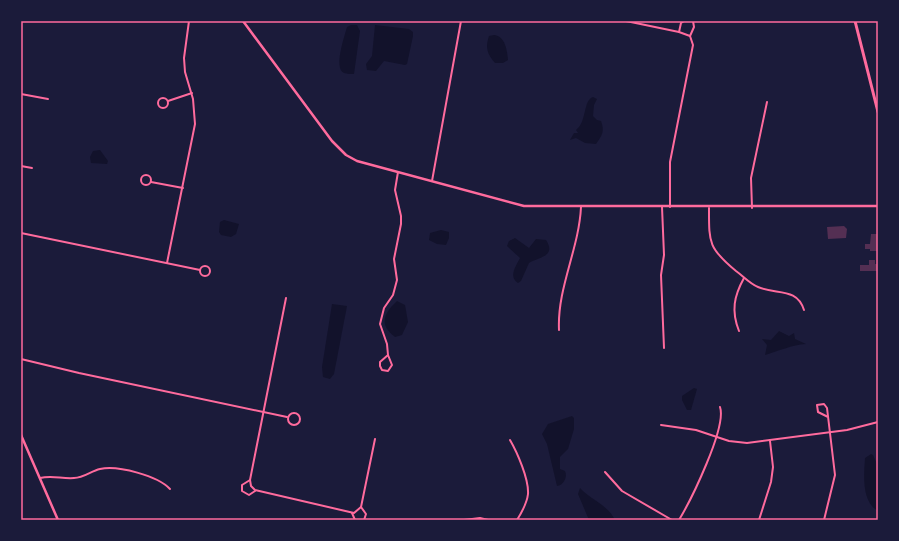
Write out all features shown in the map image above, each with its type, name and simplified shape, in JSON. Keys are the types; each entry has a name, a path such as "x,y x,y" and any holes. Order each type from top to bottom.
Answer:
{"main road":[{"path":"854,21 878,112"}],"street":[{"path":"167,263 195,124 195,110 192,93 185,72 184,58 189,21"},
{"path":"243,21 335,144 346,155 357,161 524,206 581,208 878,206"},
{"path":"432,182 460,34 461,21"},
{"path":"626,21 679,32 690,36"},
{"path":"679,32 681,23 684,21"},
{"path":"670,207 670,162 693,45 690,36 694,27 693,21"},
{"path":"168,101 168,105 164,108 161,108 158,104 161,98 168,101 192,93"},
{"path":"21,94 48,99"},
{"path":"752,208 751,178 766,102"},
{"path":"21,166 32,168"},
{"path":"388,355 380,362 382,370 388,371 392,365 380,324 384,308 393,295 397,280 394,259 401,224 401,216 395,190 398,172"},
{"path":"150,182 150,177 147,176 143,176 141,179 144,185 149,184 150,182 183,188"},
{"path":"662,207 664,255 661,275 664,348"},
{"path":"558,330 560,309 564,288 574,255 581,208"},
{"path":"709,208 709,235 715,251 722,259 744,278 758,287 793,295 800,301 804,310"},
{"path":"21,233 200,270 202,267 208,266 210,271 208,275 204,276 200,274 200,270"},
{"path":"739,331 736,323 734,301 736,292 744,278"},
{"path":"286,298 250,480 251,486 255,490 352,513 356,512 361,508 375,439"},
{"path":"21,359 288,418"},
{"path":"824,520 835,475 827,408 824,404 817,405 818,412 828,417"},
{"path":"679,520 700,480 716,436 722,417 720,407"},
{"path":"293,413 298,414 301,417 300,422 295,426 290,423 288,418 293,413"},
{"path":"661,425 696,430 740,443 770,441 830,432 878,422"},
{"path":"21,435 58,520"},
{"path":"510,440 517,451 528,489 525,504 517,520"},
{"path":"758,520 772,482 773,467 770,441"},
{"path":"40,478 53,476 78,478 98,469 109,468 157,479 170,489"},
{"path":"605,472 622,491 672,520"},
{"path":"250,480 242,485 242,491 250,495 255,490"},
{"path":"361,508 366,514 364,520"},
{"path":"352,513 355,520"},
{"path":"464,520 480,518 488,520"}],"shaded area":[{"path":"357,25 360,31 354,74 348,74 341,70 340,58 347,27"},
{"path":"375,25 409,29 413,32 407,64 405,65 384,61 376,71 367,70 366,64 372,56"},
{"path":"494,35 501,38 506,48 508,60 503,63 495,63 490,57 487,44 489,36"},
{"path":"593,97 597,99 594,105 593,116 597,120 601,121 603,131 601,136 596,144 585,143 576,138 570,140 574,133 578,133 576,130 582,122 588,102"},
{"path":"100,150 108,161 107,164 91,163 90,157 93,151"},
{"path":"224,220 239,224 236,234 231,237 221,235 219,232 220,222"},
{"path":"441,230 449,232 449,238 446,245 437,244 429,240 430,233"},
{"path":"515,238 529,248 536,239 546,240 549,246 548,253 545,256 529,263 521,281 518,283 515,281 513,275 520,258 507,246 509,241"},
{"path":"397,301 405,305 408,322 402,335 395,337 387,328 385,319 389,310"},
{"path":"332,304 347,306 334,374 330,379 323,377 322,367"},
{"path":"779,331 789,336 794,333 795,339 806,344 790,347 765,355 767,345 762,339 771,340"},
{"path":"694,388 697,389 691,410 687,410 682,400 682,396"},
{"path":"572,416 574,418 574,429 568,449 560,457 560,469 565,471 565,478 563,483 557,486 547,444 542,434 548,424"},
{"path":"871,454 873,455 878,466 878,511 869,501 865,487 865,458"},
{"path":"580,488 608,510 615,520 589,520 578,494"}],"building":[{"path":"844,226 847,229 846,238 828,239 827,227"},
{"path":"871,234 878,234 878,251 870,251 870,249 865,249 865,244 870,244"},
{"path":"869,260 875,260 875,264 878,264 878,271 860,271 860,265 869,265"}]}
